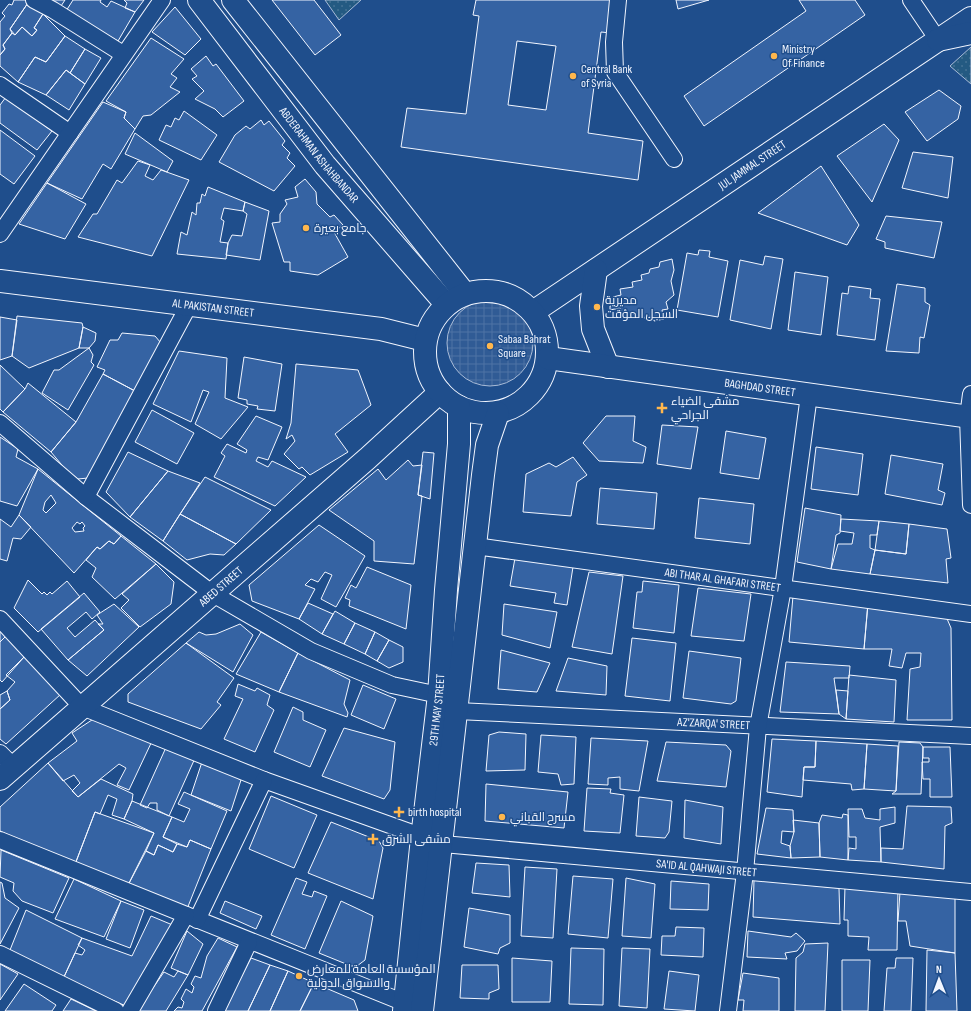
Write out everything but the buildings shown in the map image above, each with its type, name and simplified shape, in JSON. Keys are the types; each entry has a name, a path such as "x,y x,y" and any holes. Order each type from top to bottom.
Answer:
{"main road":[{"name":"ABDERAHMAN ASHAHBANDAR","path":"199,0 325,165 456,299"},
{"path":"233,0 456,299"},
{"name":"JUL JAMMAL STREET","path":"533,312 971,18"},
{"path":"938,40 971,33"},
{"path":"596,270 591,306 593,329 608,367"},
{"name":"AL PAKISTAN STREET","path":"0,282 381,329 425,340"},
{"path":"485,290 506,293 524,303 533,312 538,318 547,337 548,358 543,377 532,394 516,406 498,413 478,413 459,407 440,392 431,380 425,361 425,340 433,320 456,299 485,290"},
{"name":"BAGHDAD STREET","path":"548,358 970,417"},
{"name":"ABED STREET","path":"4,766 82,707 368,458 440,392"},
{"name":"29TH MAY STREET","path":"410,1008 422,838 439,695 446,590 459,444 459,407"},
{"name":"29TH MAY STREET","path":"410,1008 442,844 475,546 488,445 498,413"}],"street":[{"path":"34,0 53,10 124,54"},
{"path":"0,234 162,0"},
{"path":"618,0 614,42 615,72 674,159"},
{"path":"911,0 938,40"},
{"path":"0,85 70,133"},
{"path":"86,497 189,305"},
{"path":"728,1011 745,872 758,727 783,588 809,394"},
{"path":"971,394 971,505"},
{"path":"0,423 86,497 213,594 311,651 392,685 439,695"},
{"name":"ABI THAR AL GHAFARI STREET","path":"475,546 971,614"},
{"path":"0,619 82,707"},
{"name":"SA'ID AL QAHWAJI STREET","path":"82,707 264,780 442,844 971,892"},
{"name":"AZ'ZARQA' STREET","path":"457,711 758,727 971,736"},
{"path":"130,1011 192,918 264,780"},
{"path":"0,840 410,1008"},
{"path":"216,1011 249,942"},
{"path":"0,954 116,1011"}],"shaded area":[{"path":"325,0 361,0 339,20"},
{"path":"971,47 971,84 950,66"},
{"name":"Sabaa Bahrat Square","path":"490,300 506,303 514,307 526,319 530,327 533,343 530,359 526,367 514,379 506,383 490,386 474,383 466,379 454,367 450,359 447,343 450,327 454,319 466,307 474,303"}],"place":[{"name":"Ministry Of Finance","path":"774,56"},
{"name":"Central Bank of Syria","path":"573,76"},
{"name":"جامع بعيرة","path":"306,228"},
{"name":"مديرية السجل المؤقت","path":"597,307"},
{"name":"Sabaa Bahrat Square","path":"490,346"},
{"name":"مشفى الضياء الجراحي","path":"662,408"},
{"name":"birth hospital","path":"399,812"},
{"name":"مسرح القباني","path":"502,817"},
{"name":"مشفى الشرق","path":"373,839"},
{"name":"المؤسسة العامة للمعارض والاسواق الدولية","path":"299,976"}]}
